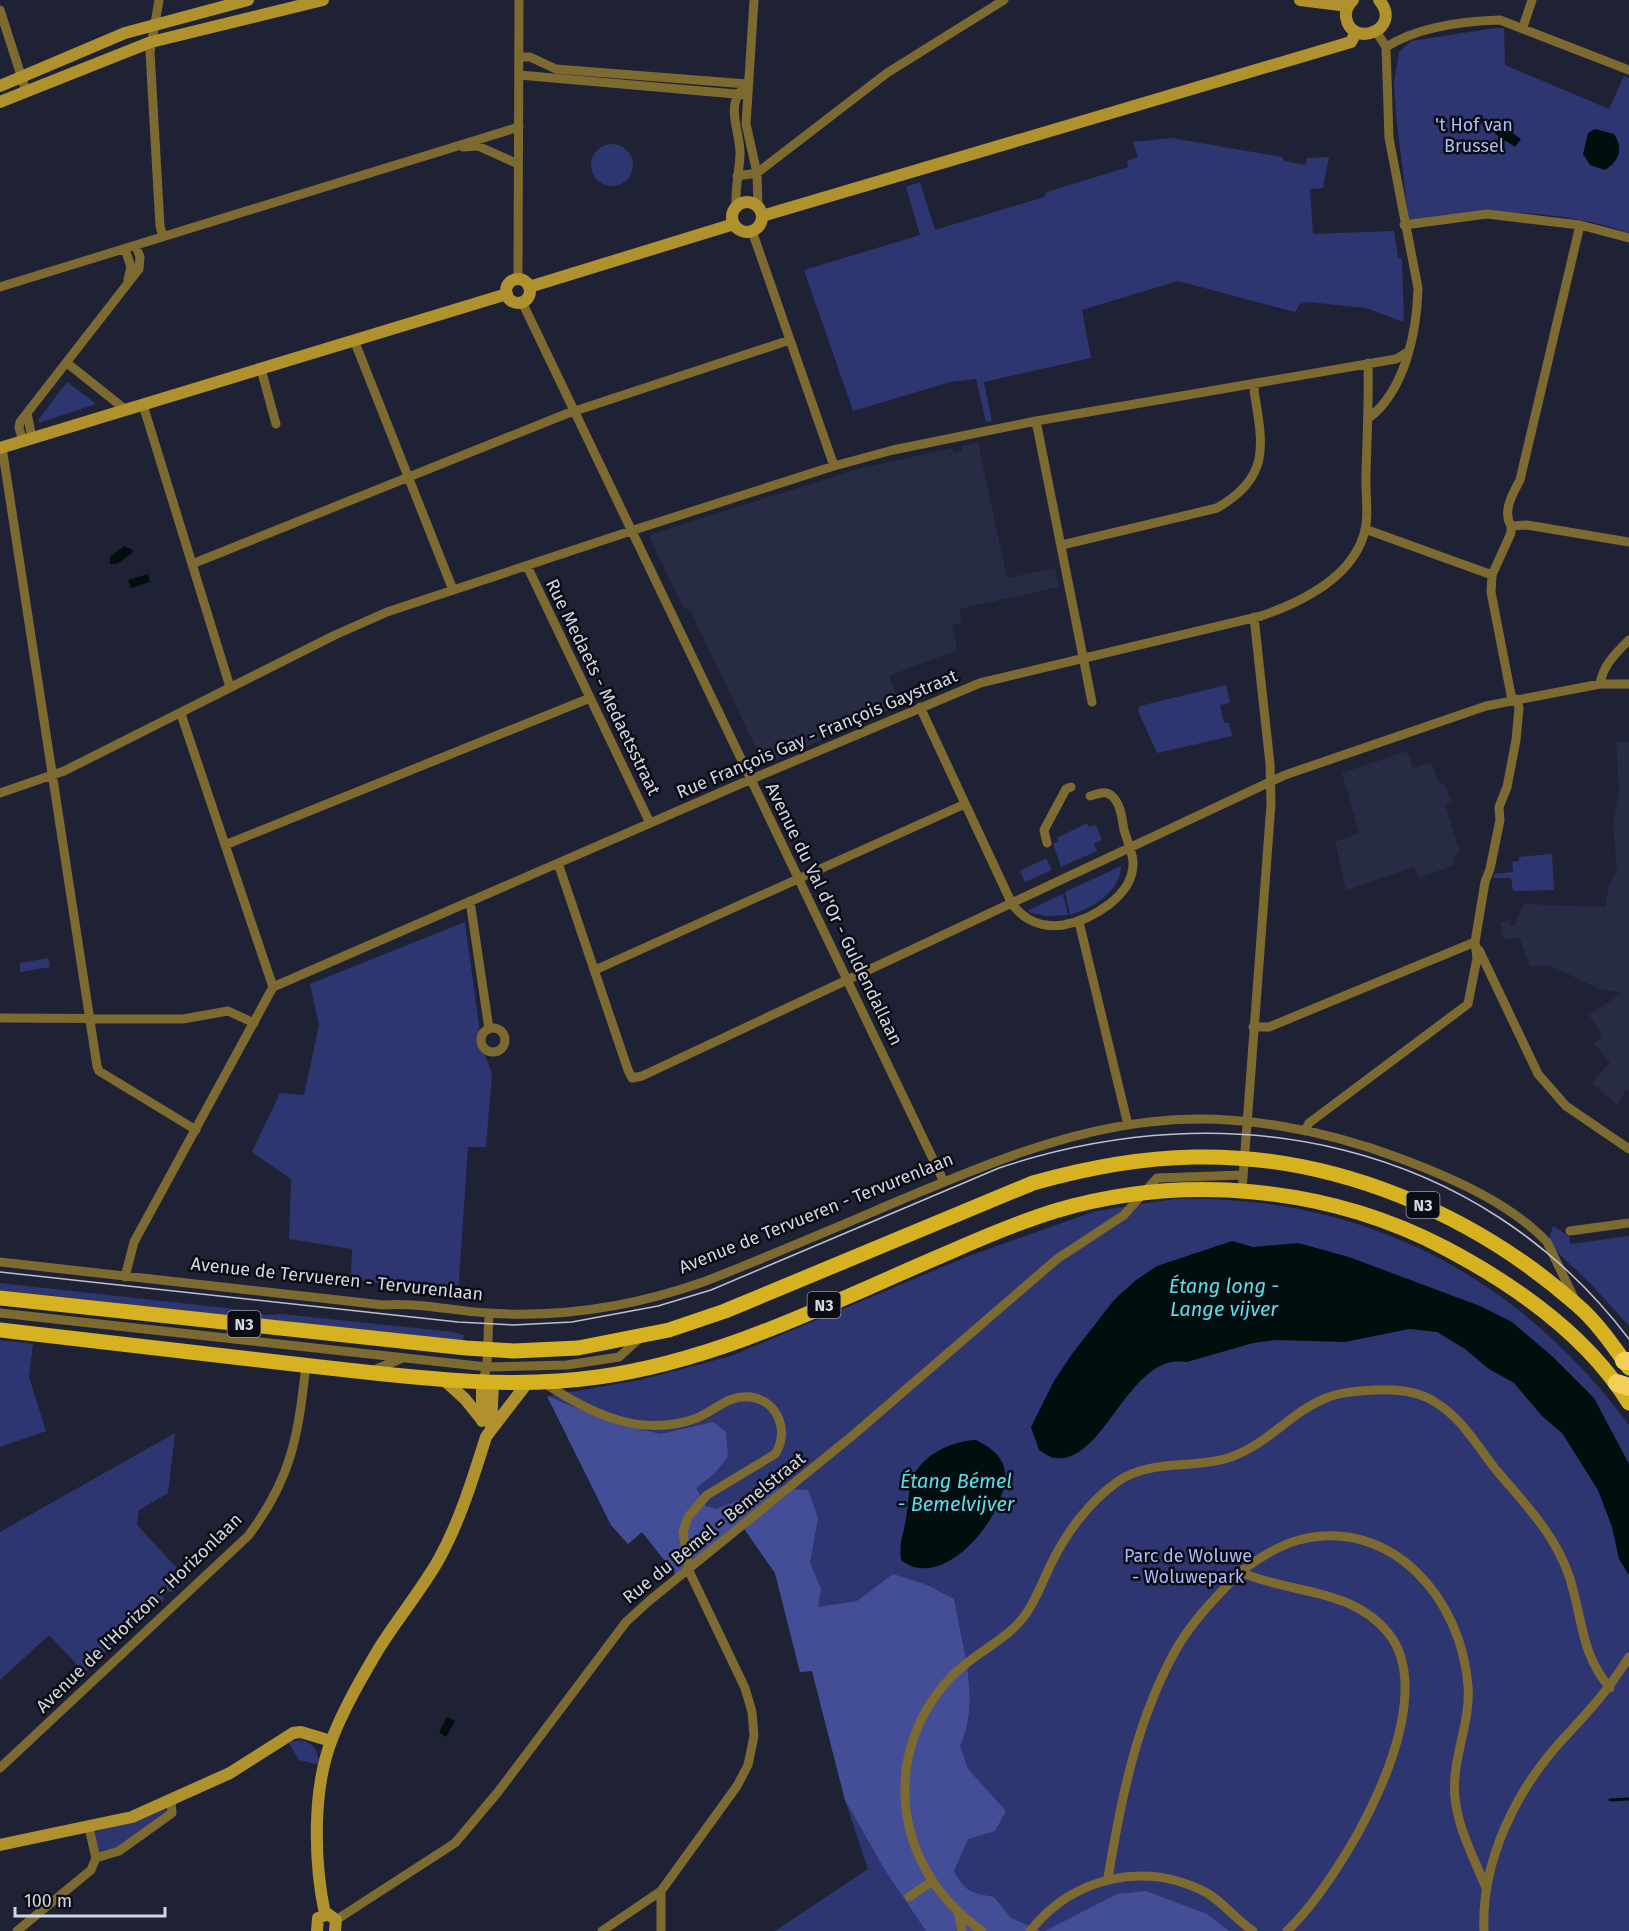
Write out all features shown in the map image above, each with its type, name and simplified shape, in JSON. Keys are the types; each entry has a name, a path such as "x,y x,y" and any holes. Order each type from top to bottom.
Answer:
{"main road":[{"name":"Avenue de Tervueren - Tervurenlaan","path":"0,1298 487,1349 578,1348 641,1337 725,1311 1033,1183 1067,1174 1138,1161 1196,1157 1294,1197 1334,1206 1389,1223 1430,1240 1523,1294 1623,1385 1629,1403"},
{"name":"Avenue de Tervueren - Tervurenlaan","path":"0,1330 443,1379 536,1382 616,1374 698,1356 1032,1219 1078,1205 1243,1175 1275,1162 1348,1179 1420,1204 1461,1223 1502,1249 1578,1305 1627,1363"}],"street":[{"path":"159,0 151,42 153,119 160,226 163,237"},
{"path":"0,86 125,33 248,0"},
{"path":"0,102 151,42 323,0"},
{"path":"518,279 519,0"},
{"path":"742,95 757,173 760,211 760,225 752,231 742,231 734,224 732,215 736,207 740,152 734,121 742,95 747,84 754,0"},
{"path":"737,176 757,173 887,73 1004,0"},
{"path":"1300,0 1350,3 1347,20 1356,32 1366,34 1376,31 1385,18 1381,1"},
{"path":"1523,27 1532,0"},
{"path":"0,10 26,91"},
{"path":"1386,47 1406,35 1480,21 1500,20 1629,70"},
{"path":"1369,418 1379,410 1409,351 1417,319 1418,288 1389,138 1386,47 1376,31"},
{"path":"760,211 1351,42 1356,32"},
{"path":"519,57 530,57 556,69 742,95"},
{"path":"519,75 747,84"},
{"path":"0,287 455,148 507,128 519,127"},
{"path":"455,148 478,146 518,164"},
{"path":"736,207 747,202 760,211"},
{"path":"1404,225 1487,214 1580,225 1629,238"},
{"path":"529,287 734,224"},
{"path":"1305,1131 1309,1123 1468,1004 1477,958 1475,942 1485,882 1490,869 1500,820 1499,807 1507,787 1516,740 1519,708 1491,592 1492,574 1511,533 1508,507 1520,480 1580,225"},
{"path":"752,231 834,466"},
{"path":"28,440 27,413 140,264 136,246"},
{"path":"125,249 131,267 128,281"},
{"path":"518,279 525,281 529,287 530,294 522,302 511,301 507,294 509,284 518,279"},
{"path":"195,1130 99,1071 97,1066 92,1019 54,774 1,448 507,294"},
{"name":"Avenue du Val d'Or - Guldendallaan","path":"522,302 944,1182"},
{"path":"354,340 453,590"},
{"path":"192,564 574,412 790,340"},
{"path":"0,793 54,774 181,714 335,634 387,612 632,530 834,466 893,450 1036,421 1396,359 1409,351"},
{"path":"67,363 126,410"},
{"path":"1368,363 1369,418 1365,529 1492,574"},
{"path":"261,369 276,424"},
{"path":"1062,545 1217,508 1235,498 1252,478 1260,461 1263,446 1254,391 1256,383"},
{"path":"143,405 230,687"},
{"path":"1036,421 1092,702"},
{"path":"1511,526 1527,525 1629,542"},
{"name":"Rue François Gay - François Gaystraat","path":"273,987 980,683 1254,617 1291,605 1333,578 1351,558 1363,538 1365,529"},
{"name":"Rue Medaets - Medaetsstraat","path":"527,566 650,823"},
{"path":"1243,1175 1271,782 1254,617"},
{"path":"1600,684 1601,674 1610,659 1629,640"},
{"path":"558,863 632,1078 642,1076 1271,782 1366,747 1515,699 1600,684 1629,684"},
{"path":"225,845 590,698"},
{"path":"920,707 1012,904 1030,922 1059,925 1079,922 1100,912 1119,894 1133,862 1118,804 1111,795 1102,792 1090,796"},
{"path":"125,1277 134,1242 273,987 181,714"},
{"path":"1047,843 1044,830 1066,789 1071,787"},
{"path":"595,970 965,804"},
{"path":"470,901 489,1029"},
{"path":"1079,922 1128,1125"},
{"path":"1253,1027 1269,1027 1475,942"},
{"path":"1475,942 1538,1074 1566,1106 1629,1149"},
{"path":"0,1018 183,1020 228,1011 254,1023"},
{"name":"Avenue de Tervueren - Tervurenlaan","path":"0,1262 125,1277 489,1313 570,1312 620,1305 679,1291 1028,1150 1128,1125 1182,1120 1246,1123 1305,1131 1346,1140 1420,1166 1471,1190 1510,1213 1547,1242 1578,1305"},
{"name":"Rue du Bemel - Bemelstraat","path":"332,1922 455,1844 498,1792 626,1622 852,1436 1057,1259 1124,1215 1147,1192"},
{"path":"1570,1231 1629,1223"},
{"name":"Avenue de Tervueren - Tervurenlaan","path":"0,1313 487,1366 567,1365 619,1357 641,1337"},
{"path":"316,1931 315,1922 332,1922 319,1873 318,1808 331,1741 356,1687 440,1557 468,1495 489,1434 487,1349 489,1313"},
{"name":"Avenue de Tervueren - Tervurenlaan","path":"369,1372 403,1358"},
{"name":"Avenue de l'Horizon - Horizonlaan","path":"0,1768 248,1536 270,1507 292,1459 306,1365"},
{"path":"443,1379 479,1416 489,1434"},
{"path":"479,1416 487,1382"},
{"path":"489,1434 536,1382 606,1417 639,1425 674,1424 699,1417 729,1400 746,1396 764,1402 777,1414 782,1431 775,1454 769,1460 719,1486 699,1503 688,1516 683,1539 689,1571 745,1688 752,1712 754,1736 748,1765 737,1786 661,1891 602,1931"},
{"path":"982,1931 959,1915 931,1882 915,1851 907,1821 904,1784 916,1731 934,1696 952,1676 1008,1632 1028,1612 1063,1540 1081,1517 1111,1487 1130,1474 1160,1466 1205,1463 1230,1457 1267,1439 1306,1409 1335,1395 1365,1391 1404,1391 1432,1400 1467,1430 1554,1543 1577,1604 1588,1655 1596,1672 1610,1688"},
{"path":"1108,1878 1119,1812 1148,1712 1178,1646 1210,1602 1240,1572 1264,1554 1299,1540 1328,1536 1367,1541 1411,1567 1429,1584 1448,1611 1461,1646 1468,1685 1467,1716 1457,1753 1455,1798 1465,1837 1486,1888"},
{"path":"1240,1572 1327,1594 1371,1619 1389,1634 1402,1657 1406,1681 1402,1716 1384,1782 1344,1860 1287,1931"},
{"path":"1484,1931 1486,1888 1496,1847 1531,1781 1562,1740 1586,1717 1610,1688 1629,1657"},
{"path":"0,1845 89,1828 132,1816 231,1773 293,1733 301,1732 331,1741"},
{"path":"96,1858 119,1851 172,1813 171,1801"},
{"path":"17,1931 91,1870 96,1858 89,1828"},
{"path":"1030,1931 1056,1905 1090,1884 1108,1878 1128,1876 1171,1880 1207,1893 1252,1931"},
{"path":"909,1897 931,1882"},
{"path":"661,1891 661,1931"},
{"path":"959,1915 962,1931"}],"shaded area":[{"path":"978,442 1007,578 1055,568 1059,587 959,609 962,623 952,625 957,650 889,676 901,705 764,765 690,610 683,607 650,538 652,534 858,469 952,448 954,453 962,451 962,446"},
{"path":"1616,742 1629,742 1629,1091 1626,1090 1617,1105 1592,1083 1610,1062 1594,1044 1602,1035 1589,1015 1622,993 1599,989 1549,965 1530,967 1519,937 1504,940 1500,922 1510,920 1511,926 1515,925 1523,904 1605,907 1609,884 1617,869 1613,824 1619,792"},
{"path":"1407,751 1413,768 1431,762 1440,784 1445,783 1451,802 1445,804 1460,852 1455,854 1452,866 1419,878 1414,867 1346,890 1335,842 1359,833 1342,773"},
{"path":"547,1396 613,1423 661,1434 713,1422 726,1432 728,1457 715,1473 696,1488 706,1506 716,1509 774,1488 808,1490 818,1518 810,1563 821,1589 818,1607 857,1601 893,1574 927,1585 954,1599 965,1654 969,1692 966,1728 960,1746 968,1769 1006,1811 995,1831 968,1839 954,1871 965,1887 994,1897 1011,1918 1041,1931 926,1931 885,1870 845,1800 812,1671 800,1672 775,1573 740,1523 677,1576 642,1532 628,1544 611,1525"},
{"path":"1146,1891 1207,1914 1229,1931 1045,1931 1117,1894"}],"green space":[{"name":"'t Hof van Brussel","path":"1504,28 1505,65 1609,109 1624,76 1629,78 1629,233 1575,219 1520,213 1464,214 1409,221 1396,116 1394,82 1399,52 1411,41"},
{"path":"1171,138 1283,157 1283,161 1306,165 1307,158 1329,157 1323,188 1310,189 1313,234 1394,231 1398,258 1402,259 1404,322 1366,308 1308,302 1300,304 1295,312 1178,281 1082,310 1091,358 984,382 992,421 986,422 976,379 950,382 853,411 804,270 920,235 906,187 920,182 935,230 1044,197 1047,192 1128,167 1127,161 1138,157 1133,142"},
{"path":"612,144 620,145 627,150 632,157 632,173 627,180 620,185 612,186 604,185 597,180 592,173 591,165 592,157 597,150 604,145"},
{"path":"67,382 96,404 39,423 39,419"},
{"path":"1226,685 1230,703 1220,705 1224,723 1229,723 1232,736 1157,753 1138,711 1140,706"},
{"path":"1087,823 1089,827 1096,825 1102,840 1094,844 1097,851 1061,867 1053,844 1058,841 1057,838"},
{"path":"1552,854 1554,890 1513,891 1511,878 1493,878 1494,874 1513,872 1512,862 1519,861 1519,857"},
{"path":"1046,858 1052,870 1025,882 1020,871"},
{"path":"1121,866 1116,884 1104,898 1070,915 1065,892"},
{"path":"1063,894 1068,915 1047,916 1030,913 1029,910"},
{"path":"465,922 482,1048 492,1073 486,1147 468,1147 458,1295 351,1279 352,1249 289,1239 291,1179 252,1152 280,1093 304,1095 319,1025 310,984"},
{"path":"48,958 50,967 20,972 20,963"},
{"name":"Parc de Woluwe - Woluwepark","path":"1174,1199 1243,1201 1309,1211 1371,1229 1430,1254 1486,1286 1538,1326 1585,1372 1629,1425 1629,1931 775,1931 868,1869 845,1800 812,1671 800,1672 775,1573 740,1523 677,1576 642,1532 628,1544 611,1525 547,1396 640,1380 731,1356 966,1257 1096,1211"},
{"path":"1553,1226 1569,1236 1570,1244 1629,1236 1629,1326 1590,1283 1555,1250 1549,1239"},
{"path":"0,1283 244,1310 266,1315 282,1314 464,1335 463,1341 0,1290"},
{"path":"0,1340 33,1344 29,1377 46,1431 0,1447"},
{"path":"175,1433 168,1493 139,1510 137,1525 187,1579 173,1592 164,1592 163,1601 94,1662 85,1673 49,1635 0,1680 0,1532"},
{"path":"302,1740 315,1749 320,1765 299,1760 288,1742"},
{"path":"168,1808 108,1854 99,1854 94,1832 138,1820"}],"water":[{"path":"1501,125 1521,139 1515,147 1495,134"},
{"path":"1595,129 1614,134 1619,145 1617,159 1605,170 1590,165 1583,154 1588,133"},
{"path":"124,546 133,550 132,553 117,564 110,564 110,557"},
{"path":"148,574 150,582 131,588 128,580"},
{"name":"Étang long - Lange vijver","path":"1232,1241 1253,1247 1298,1243 1349,1257 1480,1306 1512,1322 1553,1357 1594,1398 1629,1464 1629,1575 1619,1559 1612,1527 1598,1490 1562,1433 1542,1416 1514,1383 1489,1369 1465,1349 1437,1332 1409,1329 1345,1342 1275,1340 1253,1343 1187,1362 1167,1363 1149,1373 1133,1389 1089,1444 1073,1455 1054,1458 1039,1450 1031,1427 1054,1381 1114,1300 1136,1280 1157,1266"},
{"name":"Étang Bémel - Bemelvijver","path":"976,1440 995,1452 1003,1464 1005,1480 1000,1500 989,1520 975,1540 957,1556 938,1566 919,1568 901,1560 901,1544 913,1476 919,1467 936,1452 945,1447"},
{"path":"447,1717 455,1721 446,1737 439,1732"}],"waterway":[{"path":"1610,1800 1629,1799"}],"tram line":[{"path":"0,1272 458,1322 513,1325 572,1322 658,1306 711,1290 999,1168 1086,1145 1173,1134 1259,1136 1343,1150 1424,1177 1499,1218 1568,1271 1629,1339"}]}
